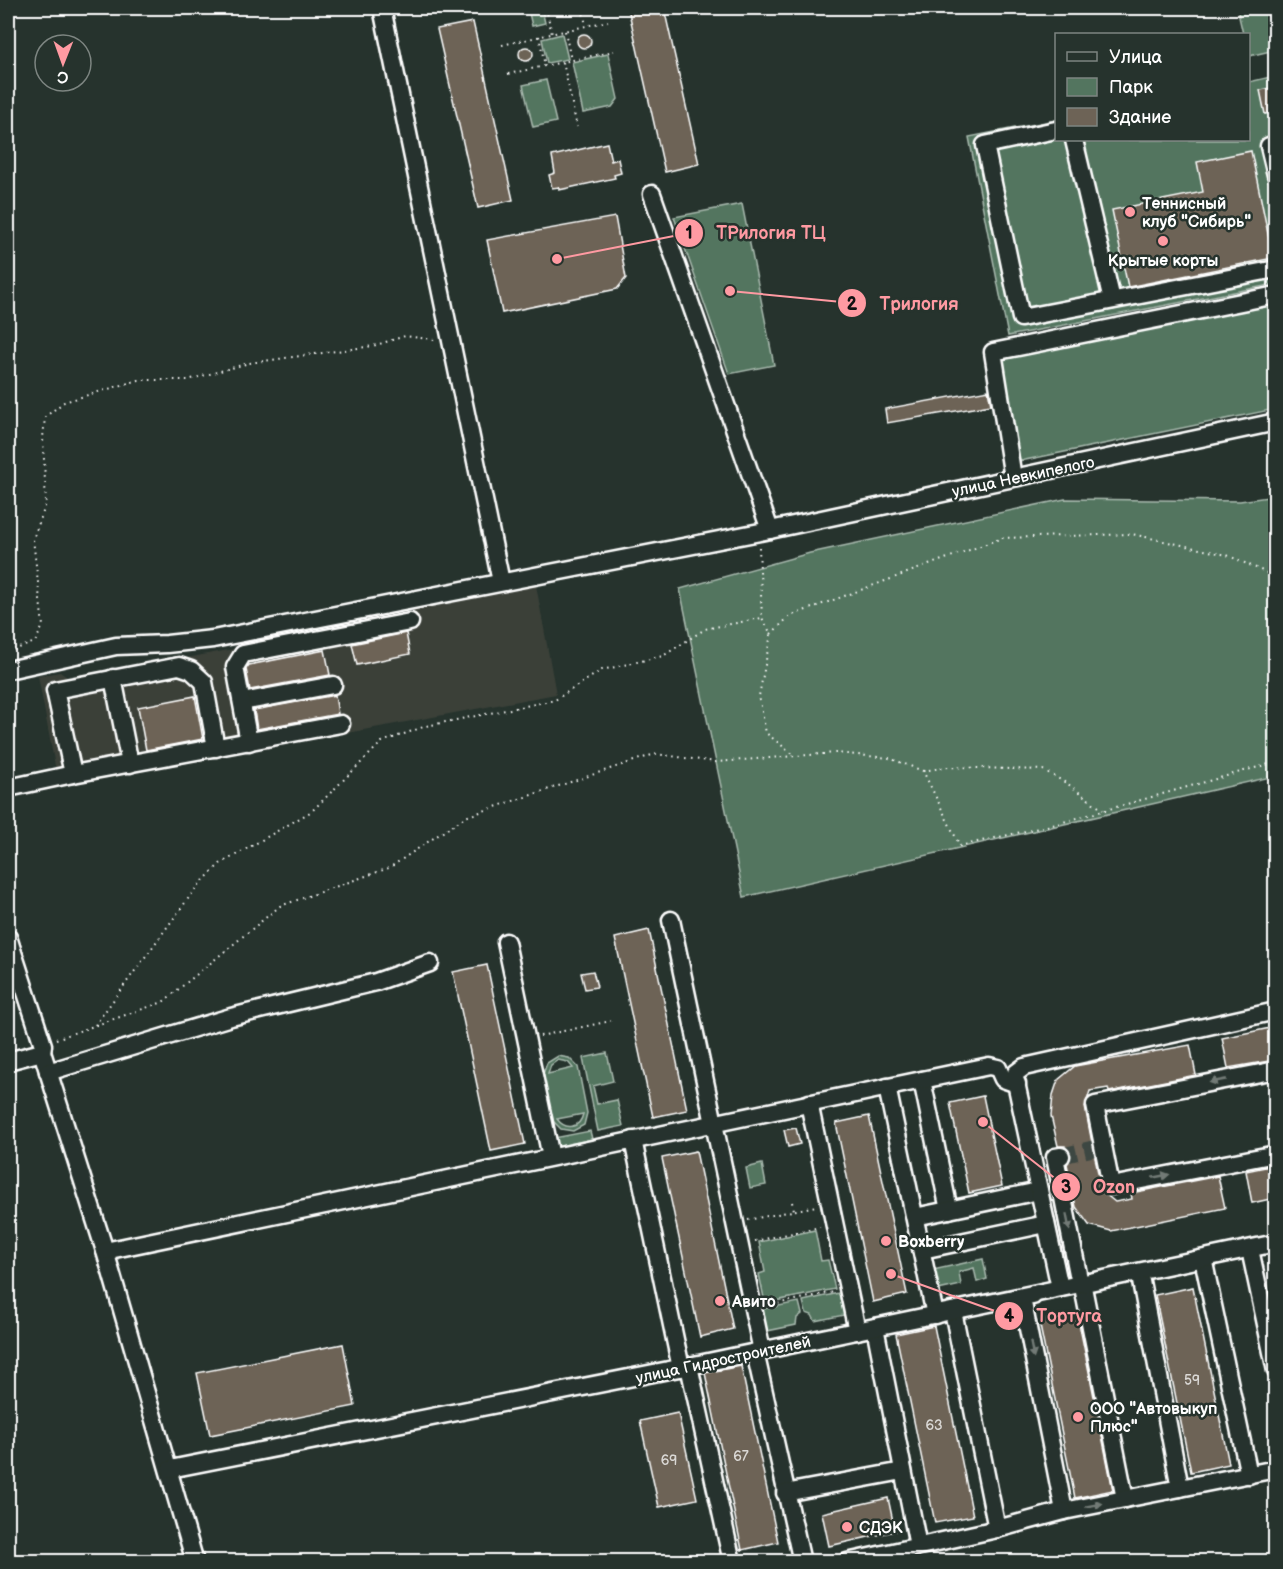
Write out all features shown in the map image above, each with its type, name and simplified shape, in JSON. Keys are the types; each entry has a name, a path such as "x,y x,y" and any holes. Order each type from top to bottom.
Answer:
{"street":[{"path":"382,8 501,582"},
{"path":"1055,130 985,145 1021,318 1275,269"},
{"path":"1074,141 1112,300"},
{"path":"1269,146 1275,175"},
{"path":"652,194 770,530"},
{"path":"1013,478 993,351 1275,295"},
{"name":"улица Невкипелого","path":"8,670 116,646 213,639 770,530 1275,422"},
{"path":"249,742 235,667 243,654 410,622"},
{"path":"73,774 55,690 179,666 191,670 204,682 216,748"},
{"path":"113,678 130,764"},
{"path":"242,702 333,685"},
{"path":"8,788 341,724"},
{"path":"671,920 753,1309 758,1352 785,1493 802,1562"},
{"path":"8,937 170,1468 195,1562"},
{"path":"506,942 551,1157"},
{"path":"48,1072 231,1017 376,982 430,963"},
{"path":"1060,1288 1016,1073 1024,1067 1275,1011"},
{"path":"8,1061 42,1048"},
{"path":"105,1251 994,1066 998,1068 1003,1079 1017,1084"},
{"path":"1275,1070 1095,1105 1099,1147 1111,1186 1275,1154"},
{"path":"922,1080 949,1210"},
{"path":"887,1087 935,1315"},
{"path":"810,1103 857,1331"},
{"path":"633,1140 732,1562"},
{"path":"1060,1156 1055,1157 1125,1499"},
{"path":"915,1217 1039,1191"},
{"path":"922,1250 1046,1224"},
{"name":"улица Гидростроителей","path":"170,1468 685,1367 1060,1288 1081,1286 1275,1243"},
{"path":"1064,1511 1022,1298 1275,1250"},
{"path":"1251,1254 1275,1371"},
{"path":"1204,1263 1249,1474"},
{"path":"1140,1276 1180,1488"},
{"path":"953,1311 997,1529"},
{"path":"874,1327 918,1546"},
{"path":"847,1562 997,1529 1064,1511 1275,1469"},
{"path":"785,1493 903,1471"}],"path":[{"path":"547,8 552,34"},
{"path":"582,8 586,26"},
{"path":"502,45 608,21"},
{"path":"565,31 571,60"},
{"path":"539,36 545,66"},
{"path":"508,74 614,51"},
{"path":"563,62 577,127"},
{"path":"8,652 35,642 43,626 33,539 46,504 45,417 64,402 139,380 188,380 249,363 373,346 405,336 451,342"},
{"path":"770,530 759,548 762,618 771,634"},
{"path":"794,755 766,733 759,696 771,634 790,616 1002,538 1132,534 1227,555 1275,577"},
{"path":"95,1024 196,888 220,864 312,811 382,742 426,726 555,700 602,670 663,656 705,629 762,618"},
{"path":"42,1048 95,1024 163,1002 280,906 389,868 465,818 655,754 716,762 836,753 889,758 923,771 948,768 1043,770 1068,784 1104,811"},
{"path":"923,771 960,846 1056,824 1275,762"},
{"path":"526,1039 611,1021"},
{"path":"560,1024 562,1031"},
{"path":"792,1202 794,1211"},
{"path":"735,1223 831,1203"},
{"path":"739,1244 835,1224"},
{"path":"753,1309 849,1289"}],"shaded area":[{"path":"536,585 556,694 59,787 38,676 60,672 71,680 413,615 412,608"}],"green space":[{"path":"1237,8 1275,8 1275,50 1250,56 1250,33 1243,33"},
{"path":"542,10 545,23 532,26 529,13"},
{"path":"562,34 568,59 547,63 542,39"},
{"path":"608,54 618,99 612,107 583,113 572,62"},
{"name":"Теннисный клуб \"Сибирь\"","path":"1275,76 1275,284 1008,336 969,137 1055,120 1055,141 1250,141 1250,82"},
{"path":"546,80 556,122 533,127 523,85"},
{"path":"742,204 774,365 729,374 674,217"},
{"path":"1275,301 1275,409 1020,461 999,356"},
{"path":"1275,496 1275,776 744,897 680,589 810,553 1065,499 1240,501"},
{"path":"607,1053 613,1081 593,1086 597,1104 617,1100 623,1126 598,1131 583,1058"},
{"path":"558,1056 569,1058 578,1067 587,1113 584,1125 573,1131 561,1129 553,1121 543,1074 547,1063","holes":["558,1060 568,1062 573,1068 548,1074 551,1065","583,1114 579,1122 572,1126 564,1125 557,1119"]},
{"path":"590,1131 592,1139 556,1147 554,1138"},
{"path":"762,1164 766,1185 750,1188 746,1168"},
{"path":"815,1230 821,1261 828,1260 835,1289 765,1303 759,1274 765,1272 759,1242"},
{"path":"983,1259 987,1279 977,1282 974,1268 959,1272 961,1285 938,1290 933,1270"},
{"path":"839,1293 844,1315 815,1321 812,1315 806,1313 803,1301"},
{"path":"799,1302 802,1314 797,1318 796,1325 767,1331 763,1309"}],"building":[{"path":"628,8 664,8 699,164 665,172"},
{"path":"473,22 513,200 478,208 437,29"},
{"path":"581,34 587,34 591,41 587,48 581,48 577,44 577,38"},
{"path":"523,47 529,47 533,54 529,61 523,61 519,57 519,51"},
{"path":"1272,88 1275,112 1265,114 1260,90"},
{"path":"607,143 611,161 618,159 621,173 614,175 615,178 559,190 559,187 552,188 549,175 555,173 552,156"},
{"path":"1251,151 1273,258 1128,287 1112,210 1203,192 1197,162"},
{"path":"615,217 626,278 617,289 502,313 487,240"},
{"path":"988,390 991,405 887,423 885,409"},
{"path":"406,633 410,654 357,665 352,644"},
{"path":"325,650 330,675 250,690 246,669 249,665"},
{"path":"335,695 338,714 257,729 254,710"},
{"path":"195,696 203,739 146,750 138,707"},
{"path":"649,930 687,1110 653,1117 615,938"},
{"path":"487,965 525,1144 491,1151 453,972"},
{"path":"593,971 597,987 585,989 581,973"},
{"path":"1275,1027 1275,1060 1228,1068 1222,1038"},
{"path":"1190,1045 1196,1075 1109,1092 1108,1088 1090,1091 1085,1107 1101,1188 1115,1202 1132,1199 1131,1193 1218,1176 1225,1208 1111,1231 1089,1225 1076,1207 1067,1164 1071,1159 1071,1154 1065,1146 1058,1146 1051,1116 1053,1095 1058,1080 1075,1066"},
{"path":"983,1096 1002,1186 969,1193 950,1103"},
{"path":"869,1116 907,1294 873,1302 836,1123"},
{"path":"796,1128 800,1144 788,1147 784,1130"},
{"path":"696,1151 733,1329 700,1337 662,1158"},
{"path":"1275,1165 1275,1198 1252,1203 1246,1171"},
{"path":"1193,1287 1229,1464 1191,1472 1155,1295"},
{"path":"1077,1313 1113,1490 1075,1498 1039,1321"},
{"path":"934,1326 973,1516 935,1523 896,1334"},
{"path":"343,1344 355,1406 210,1435 197,1373"},
{"path":"741,1366 778,1542 742,1550 705,1373"},
{"path":"678,1413 697,1499 659,1507 640,1421"},
{"path":"888,1498 895,1531 829,1546 822,1513"}],"tunnel":[{"path":"1061,1156 1095,1148"}],"place":[{"name":"Теннисный клуб \"Сибирь\"","path":"1130,212"},
{"name":"Крытые корты","path":"1163,241"},
{"name":"ТРилогия ТЦ","path":"557,259"},
{"name":"Трилогия","path":"730,291"},
{"name":"Ozon","path":"983,1122"},
{"name":"Boxberry","path":"886,1241"},
{"name":"Тортуга","path":"891,1274"},
{"name":"Авито","path":"720,1301"},
{"name":"ООО \"Автовыкуп Плюс\"","path":"1078,1417"},
{"name":"СДЭК","path":"847,1527"}]}
